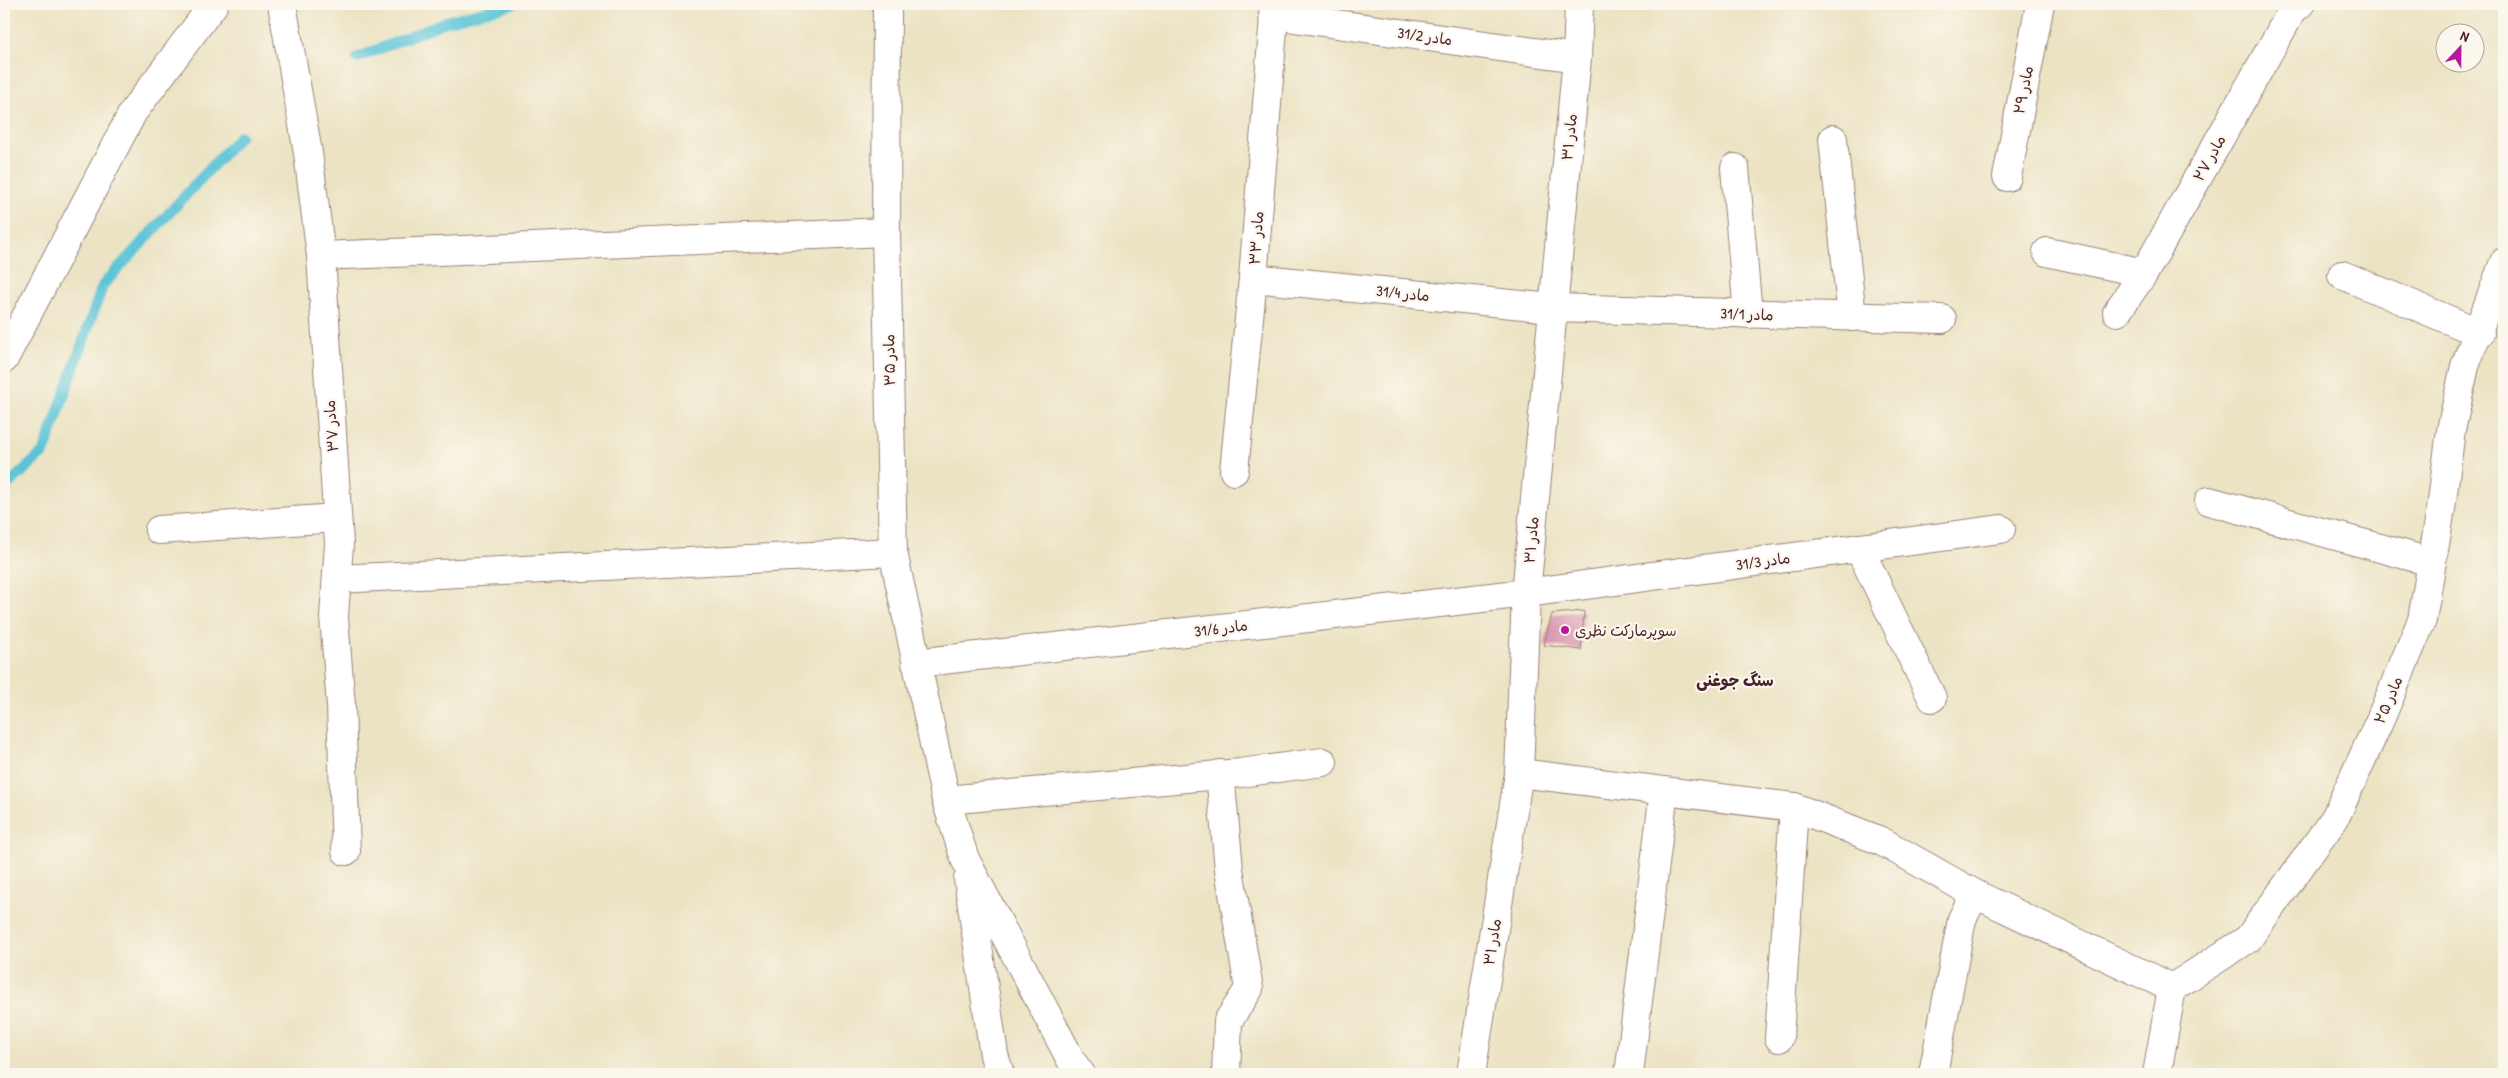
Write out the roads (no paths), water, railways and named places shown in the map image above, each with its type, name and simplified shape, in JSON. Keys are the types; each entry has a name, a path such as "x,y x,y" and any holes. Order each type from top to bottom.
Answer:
{"street":[{"path":"4,358 133,112 214,4"},
{"name":"مادر ۳۷","path":"282,4 308,153 321,256 339,544 334,617 341,706 346,851"},
{"name":"مادر ۳۵","path":"887,4 886,232 893,552 946,800 965,859"},
{"name":"مادر ۳۱","path":"1471,1074 1519,773 1526,592 1577,58 1579,4"},
{"name":"مادر ۲۹","path":"2007,177 2040,4"},
{"name":"مادر ۲۷","path":"2117,312 2144,273 2292,10 2300,4"},
{"name":"مادر 31/2","path":"1274,9 1577,58"},
{"name":"مادر ۳۳","path":"1234,471 1253,278 1274,9"},
{"path":"1833,139 1852,316"},
{"path":"1735,168 1748,314"},
{"path":"321,256 886,232"},
{"path":"2047,252 2144,273"},
{"name":"مادر ۲۵","path":"2172,988 2248,939 2335,818 2380,722 2422,620 2441,509 2451,430 2465,366 2480,333 2504,262"},
{"path":"2342,275 2480,333"},
{"name":"مادر 31/4","path":"1253,278 1552,308"},
{"name":"مادر 31/1","path":"1552,308 1942,319"},
{"path":"2209,501 2431,562"},
{"path":"159,530 337,518"},
{"name":"مادر 31/3","path":"1526,592 2001,529"},
{"path":"1858,548 1932,698"},
{"path":"337,580 893,552"},
{"name":"مادر 31/6","path":"916,663 1526,592"},
{"path":"946,800 1220,774 1323,762"},
{"path":"1519,773 1794,807 1881,841 1975,894 2172,988 2157,1074"},
{"path":"1220,774 1229,869 1249,989 1228,1021 1226,1074"},
{"path":"1629,1074 1664,791"},
{"path":"1779,1038 1794,807"},
{"path":"965,859 994,1055 1000,1074"},
{"path":"965,859 1072,1062 1081,1074"},
{"path":"1933,1074 1962,919 1975,894"}],"waterway":[{"path":"357,58 447,21 512,4"},
{"path":"4,488 44,452 103,285 240,136"}],"place":[{"name":"سوپرمارکت نظری","path":"1565,630"}],"district":[{"name":"سنگ جوغنی","path":"1735,680"}]}
